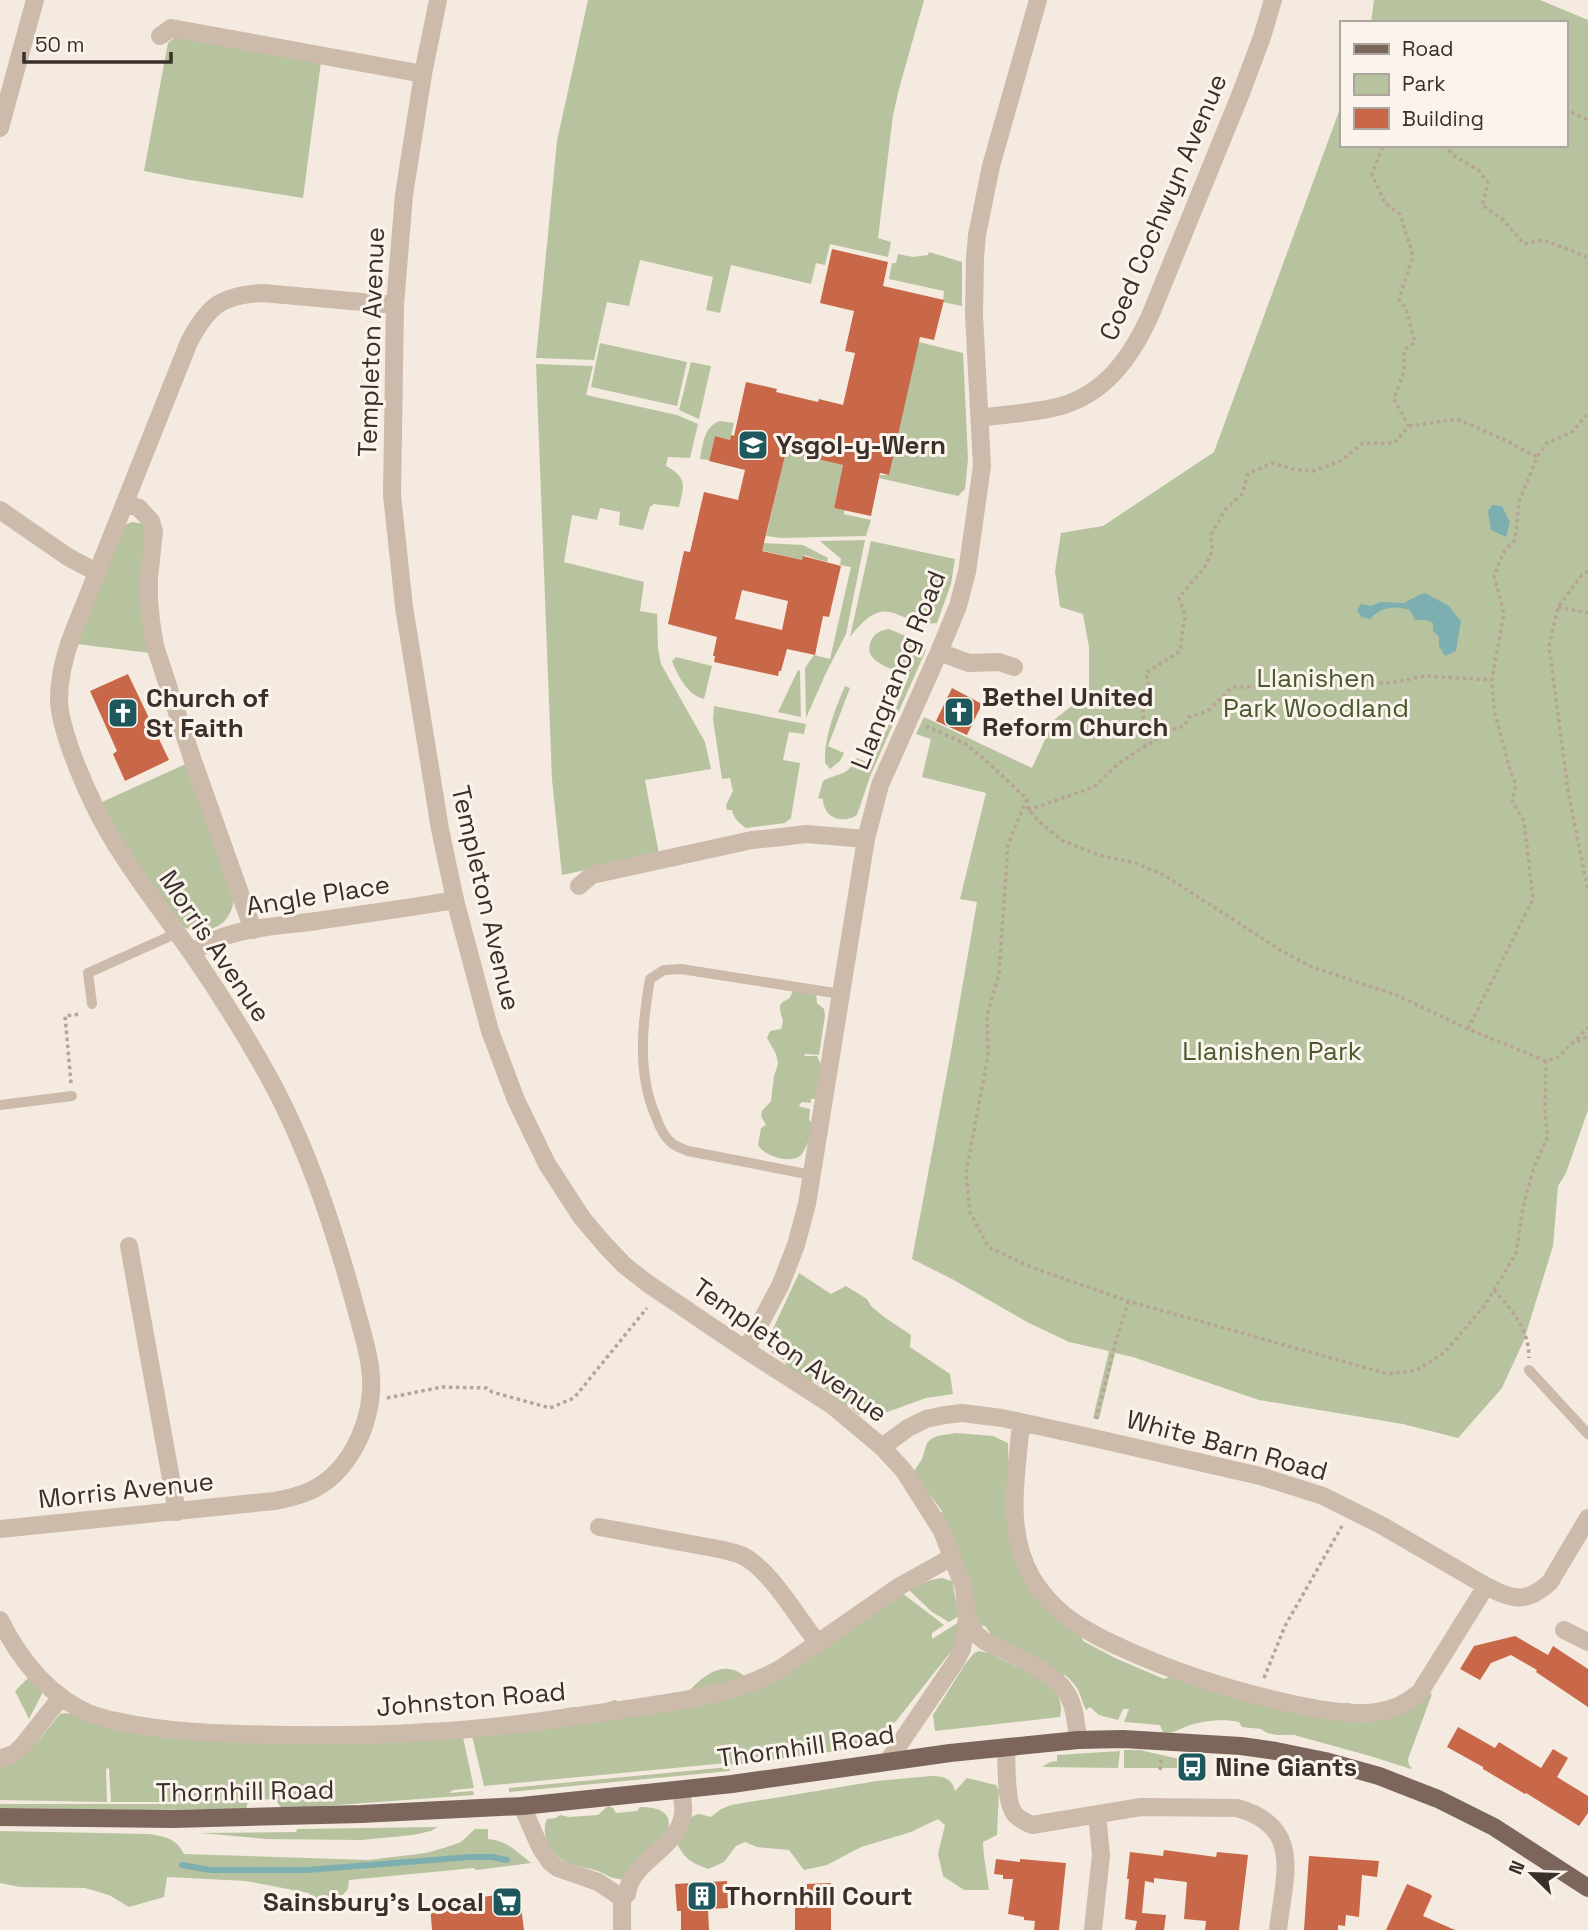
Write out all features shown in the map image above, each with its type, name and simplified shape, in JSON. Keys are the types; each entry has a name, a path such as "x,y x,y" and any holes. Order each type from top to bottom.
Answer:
{"main road":[{"name":"Thornhill Road","path":"0,1817 173,1819 522,1806 681,1790 1006,1747 1078,1740 1124,1739 1241,1746 1347,1766 1423,1792 1469,1814 1510,1837 1588,1888"}],"street":[{"path":"0,128 35,0"},
{"name":"Templeton Avenue","path":"438,0 407,169 395,305 391,476 396,536 422,727 455,900 482,1002 504,1069 532,1135 564,1193 592,1230 624,1265 647,1283 822,1398 883,1447 904,1471 942,1531 964,1588 967,1618 962,1649 888,1761"},
{"name":"Llangranog Road","path":"746,1350 789,1263 803,1219 866,838 880,785 958,606 967,572 982,466 974,315 977,235 991,166 1038,0"},
{"name":"Coed Cochwyn Avenue","path":"980,418 1047,409 1076,400 1103,384 1129,357 1150,316 1241,93 1273,0"},
{"path":"160,36 171,28 423,74"},
{"name":"Morris Avenue","path":"0,1529 177,1512 294,1497 327,1480 349,1457 364,1427 371,1392 371,1376 345,1268 295,1129 261,1064 192,954 111,837 93,804 78,766 61,717 59,702 66,652 189,342 201,321 223,300 233,296 263,293 395,305"},
{"path":"125,503 139,508 151,521 154,531 149,601 155,646 253,930"},
{"path":"0,510 68,557 96,572"},
{"path":"939,652 969,663 999,662 1014,667"},
{"path":"579,886 592,874 752,840 806,834 866,838"},
{"name":"Angle Place","path":"192,954 208,943 253,930 455,900"},
{"path":"129,1247 177,1512"},
{"name":"White Barn Road","path":"883,1447 908,1429 933,1416 972,1414 1021,1422 1260,1476 1322,1496 1371,1519 1506,1597 1531,1596 1550,1582 1588,1518"},
{"path":"1021,1422 1014,1486 1015,1517 1024,1561 1039,1590 1064,1615 1086,1629 1183,1675 1220,1687 1307,1707 1337,1711 1382,1711 1410,1700 1420,1692 1486,1586"},
{"path":"599,1527 741,1555 767,1576 818,1643"},
{"name":"Johnston Road","path":"0,1620 32,1670 61,1697 94,1715 177,1732 311,1736 429,1732 545,1720 653,1704 710,1694 754,1682 773,1674 900,1586 952,1557"},
{"path":"967,1618 982,1640 1057,1680 1069,1697 1078,1740"},
{"path":"1564,1629 1588,1642"},
{"path":"0,1759 15,1753 24,1744 61,1697"},
{"path":"1006,1747 1012,1812 1032,1825 1141,1807 1237,1808 1265,1819 1277,1830 1285,1852 1278,1930"},
{"path":"622,1898 627,1894 630,1883 638,1872 674,1835 684,1811 681,1790"},
{"path":"522,1806 540,1847 550,1862 558,1868 598,1882 622,1898"},
{"path":"1093,1930 1101,1855 1097,1814"},
{"path":"622,1898 622,1930"}],"lane":[{"path":"92,1004 88,973 177,933"},
{"path":"812,1175 688,1151 671,1143 659,1126 649,1103 643,1070 650,979 664,970 681,969 841,994"},
{"path":"0,1105 72,1096"},
{"path":"1529,1370 1588,1434"}],"path":[{"path":"1567,109 1588,118"},
{"path":"1382,147 1372,175 1385,203 1400,214 1413,256 1399,299 1406,308 1415,342 1404,350 1404,371 1394,399 1409,426"},
{"path":"1446,147 1453,155 1478,170 1488,183 1482,205 1503,220 1524,244 1544,240 1585,256 1588,262"},
{"path":"1468,1029 1533,899 1524,821 1512,801 1516,784 1494,710 1492,680 1504,613 1494,576 1503,553 1515,540 1518,502 1537,457 1547,443 1572,432 1588,413"},
{"path":"1144,747 1143,708 1150,691 1146,673 1180,651 1185,615 1179,598 1206,565 1212,552 1211,535 1226,510 1242,494 1248,474 1272,463 1313,471 1341,461 1363,443 1394,443 1409,426 1457,419 1537,457"},
{"path":"1588,571 1558,607 1549,646 1569,797 1588,890"},
{"path":"1558,607 1588,613"},
{"path":"1028,810 1094,787 1119,763 1171,730 1184,726 1189,717 1208,711 1232,687 1302,686 1327,680 1390,683 1425,676 1492,680"},
{"path":"920,724 964,743 991,764 1027,799 1028,810 1063,841 1102,856 1135,863 1164,875 1282,951 1312,967 1396,995 1468,1029 1546,1061 1558,1057 1588,1028"},
{"path":"1027,799 1008,844 999,973 987,1015 988,1055 966,1173 970,1213 988,1247 1031,1267 1128,1301 1388,1374 1417,1370 1445,1352 1485,1305 1516,1254 1523,1207 1534,1167 1548,1136 1545,1113 1546,1061"},
{"path":"72,1096 65,1016 92,1013 92,1004"},
{"path":"1577,1041 1588,1037"},
{"path":"1494,1290 1517,1316 1529,1349 1529,1370"},
{"path":"1096,1422 1115,1341 1128,1301"},
{"path":"380,1400 442,1387 487,1388 492,1392 550,1408 574,1398 647,1308"},
{"path":"1261,1686 1284,1626 1346,1518"},
{"path":"1160,1770 1161,1755"}],"green space":[{"path":"588,0 924,0 893,115 878,238 891,242 888,257 830,244 825,265 816,263 811,284 731,265 720,313 706,310 713,277 640,260 629,306 607,302 594,360 536,358 557,141"},
{"name":"Llanishen Park","path":"1374,0 1540,0 1588,20 1588,1110 1566,1173 1558,1186 1553,1246 1524,1340 1502,1388 1458,1438 1403,1424 1259,1400 1115,1353 1099,1419 1093,1418 1109,1351 1069,1342 912,1259 977,902 960,899 986,793 922,777 931,739 916,734 924,717 1032,768 1054,720 1089,692 1089,647 1083,614 1060,607 1055,571 1061,533 1103,526 1214,452 1340,109 1340,147 1567,147 1567,21 1371,21"},
{"path":"175,37 321,62 303,198 144,171 168,43"},
{"path":"929,252 962,262 962,306 943,302 944,291 889,279 892,263 896,263 898,254 913,257 928,255"},
{"path":"903,338 963,353 968,459 965,489 958,496 879,478 880,475 889,475"},
{"path":"600,343 687,362 677,406 591,387"},
{"path":"691,362 711,366 699,419 679,410"},
{"path":"536,364 593,366 586,395 677,415 698,424 690,458 668,457 666,466 678,475 683,483 679,507 654,504 650,507 643,530 619,525 620,512 600,508 597,520 572,515 564,562 644,582 640,611 657,614 661,664 705,742 711,769 645,780 659,854 562,875 552,780"},
{"path":"720,421 734,423 730,440 715,436 709,460 700,459 707,431"},
{"path":"786,452 843,465 834,508 844,510 844,514 871,520 866,536 766,536"},
{"path":"132,522 144,524 147,529 150,653 77,644 123,527"},
{"path":"865,540 846,634 806,718 805,668 814,655 830,659 851,567 840,565 841,559 820,541"},
{"path":"871,541 955,559 951,584 937,623 923,623 884,611 863,622 850,637"},
{"path":"761,543 803,545 828,558 827,562 804,555 802,560 752,548"},
{"path":"889,629 922,643 926,650 871,774 857,815 845,819 834,818 826,810 823,799 818,798 823,781 846,772 856,758 872,764 909,676 881,664 871,655 869,649 874,636"},
{"path":"676,657 712,666 704,699 693,694 681,679 672,661"},
{"path":"798,670 800,671 801,717 778,712"},
{"path":"845,686 850,688 828,746 844,753 840,761 830,769 825,763 826,743"},
{"path":"714,706 806,724 804,734 789,732 783,760 800,763 791,818 785,823 746,828 737,820 732,810 727,810 726,805 733,791 730,778 722,779 713,719"},
{"path":"188,763 234,896 233,906 224,921 218,926 201,930 183,927 127,848 102,802"},
{"path":"794,989 816,993 817,1003 824,1009 819,1055 804,1054 817,1056 823,1070 817,1099 799,1105 810,1109 809,1119 813,1125 806,1147 800,1156 783,1159 766,1152 758,1145 761,1128 766,1125 761,1116 762,1111 771,1101 778,1064 767,1038 770,1031 781,1029 781,1005 789,999"},
{"path":"799,1273 831,1294 846,1286 867,1299 884,1317 911,1335 910,1347 950,1374 953,1394 926,1398 879,1415 854,1396 852,1401 863,1410 859,1415 815,1382 803,1381 787,1369 785,1361 771,1352 774,1347 787,1356 789,1351 776,1341 772,1331"},
{"path":"956,1433 993,1436 1008,1443 1009,1531 1083,1641 1164,1679 1170,1677 1362,1706 1432,1694 1408,1759 1412,1768 1294,1735 1277,1735 1261,1729 1242,1727 1239,1722 1219,1720 1163,1732 1160,1725 1124,1722 1129,1709 1123,1709 1118,1720 1099,1715 1090,1707 1086,1710 1077,1687 1065,1675 1061,1677 993,1637 985,1626 967,1618 957,1556 960,1553 940,1517 942,1511 930,1495 921,1491 913,1473 931,1439"},
{"path":"942,1578 952,1581 959,1616 949,1622 932,1612 908,1589"},
{"path":"902,1593 944,1625 932,1633 932,1639 959,1622 956,1645 879,1739 850,1749 735,1765 727,1763 484,1786 472,1736 534,1725 551,1711 574,1707 591,1708 615,1700 627,1705 677,1706 699,1681 721,1669 737,1671 756,1688"},
{"path":"979,1651 989,1653 1037,1677 1048,1678 1060,1701 1060,1717 935,1731 933,1715 966,1663"},
{"path":"29,1677 42,1694 29,1719 15,1691"},
{"path":"60,1714 168,1733 463,1737 474,1788 453,1790 449,1793 473,1791 474,1795 282,1809 275,1799 252,1800 247,1804 247,1809 0,1808 0,1804 180,1804 111,1802 109,1768 106,1769 107,1802 0,1800 0,1766 31,1741 38,1741"},
{"path":"1124,1750 1140,1750 1179,1759 1177,1768 1124,1768"},
{"path":"1120,1751 1118,1768 1042,1767 1057,1761 1057,1755"},
{"path":"729,1767 730,1771 509,1792 509,1788"},
{"path":"931,1776 946,1779 952,1783 955,1791 967,1778 996,1785 999,1791 997,1835 983,1842 989,1890 964,1890 943,1876 938,1854 945,1825 938,1819 911,1832 861,1847 827,1865 804,1870 789,1850 757,1847 745,1842 736,1846 724,1862 708,1869 689,1860 677,1843 684,1826 694,1815 711,1817 731,1805 877,1781"},
{"path":"608,1806 616,1813 637,1811 640,1807 652,1808 663,1812 668,1819 665,1836 624,1879 613,1878 565,1861 551,1849 546,1837 547,1819 560,1815 598,1815"},
{"path":"438,1827 413,1835 361,1840 266,1839 200,1833 296,1832 297,1829"},
{"path":"475,1829 488,1829 488,1839 507,1845 531,1863 349,1880 348,1889 338,1900 316,1902 309,1893 246,1881 167,1877 164,1897 129,1907 109,1895 85,1888 20,1887 0,1883 0,1831 149,1834 170,1839 184,1854 368,1860 426,1853 447,1847 461,1842"}],"water":[{"path":"1492,505 1502,506 1510,522 1506,537 1491,530 1488,511"},
{"path":"1425,593 1449,606 1461,621 1456,651 1445,656 1439,646 1439,637 1433,631 1433,623 1415,620 1410,610 1388,608 1370,619 1361,617 1357,610 1361,604 1371,606 1380,602 1404,603"}],"building":[{"path":"832,249 888,262 883,286 944,300 934,340 920,337 889,475 880,473 871,516 834,508 843,465 786,452 762,551 802,560 803,556 841,566 829,617 823,616 815,655 787,649 778,676 714,662 717,637 668,624 684,551 690,552 704,492 738,500 745,470 709,461 715,436 730,440 731,435 734,436 746,382 818,402 819,399 843,405 855,353 845,351 854,311 820,303","holes":["742,590 788,601 782,630 735,619"]},
{"name":"Church of St Faith","path":"128,674 169,760 125,781 113,754 117,751 90,691"},
{"name":"Bethel United Reform Church","path":"952,688 982,704 967,735 936,721"},
{"path":"1515,1636 1548,1655 1553,1646 1588,1669 1588,1707 1536,1672 1537,1670 1511,1655 1491,1663 1480,1680 1460,1669 1474,1646"},
{"path":"1458,1727 1495,1748 1499,1742 1541,1768 1553,1749 1568,1758 1557,1777 1588,1796 1588,1813 1579,1826 1447,1747"},
{"path":"1164,1850 1216,1857 1217,1852 1248,1855 1239,1930 1205,1930 1206,1921 1184,1919 1187,1882 1154,1878 1154,1883 1145,1881 1142,1913 1166,1915 1164,1930 1135,1930 1137,1921 1125,1919 1130,1852 1163,1856"},
{"path":"1309,1856 1379,1861 1377,1877 1362,1875 1359,1917 1346,1915 1345,1926 1338,1925 1338,1930 1304,1930"},
{"path":"996,1859 1066,1863 1059,1930 1034,1930 1035,1921 1008,1914 1013,1879 1003,1879 1003,1875 994,1874"},
{"name":"Thornhill Court","path":"727,1881 728,1908 708,1909 709,1930 681,1930 681,1911 677,1911 675,1884"},
{"path":"831,1883 831,1930 795,1930 795,1894 807,1894 807,1884"},
{"path":"1407,1884 1432,1896 1423,1916 1455,1930 1386,1930"},
{"path":"519,1892 524,1930 432,1930 430,1904"}],"waterway":[{"path":"182,1865 210,1870 307,1870 470,1857 507,1860"}],"place":[{"name":"Ysgol-y-Wern","path":"753,445"},
{"name":"Bethel United Reform Church","path":"959,712"},
{"name":"Church of St Faith","path":"123,713"},
{"name":"Nine Giants","path":"1192,1767"},
{"name":"Thornhill Court","path":"702,1896"},
{"name":"Sainsbury's Local","path":"507,1902"}],"park label":[{"name":"Llanishen Park Woodland","path":"1316,693"}]}
